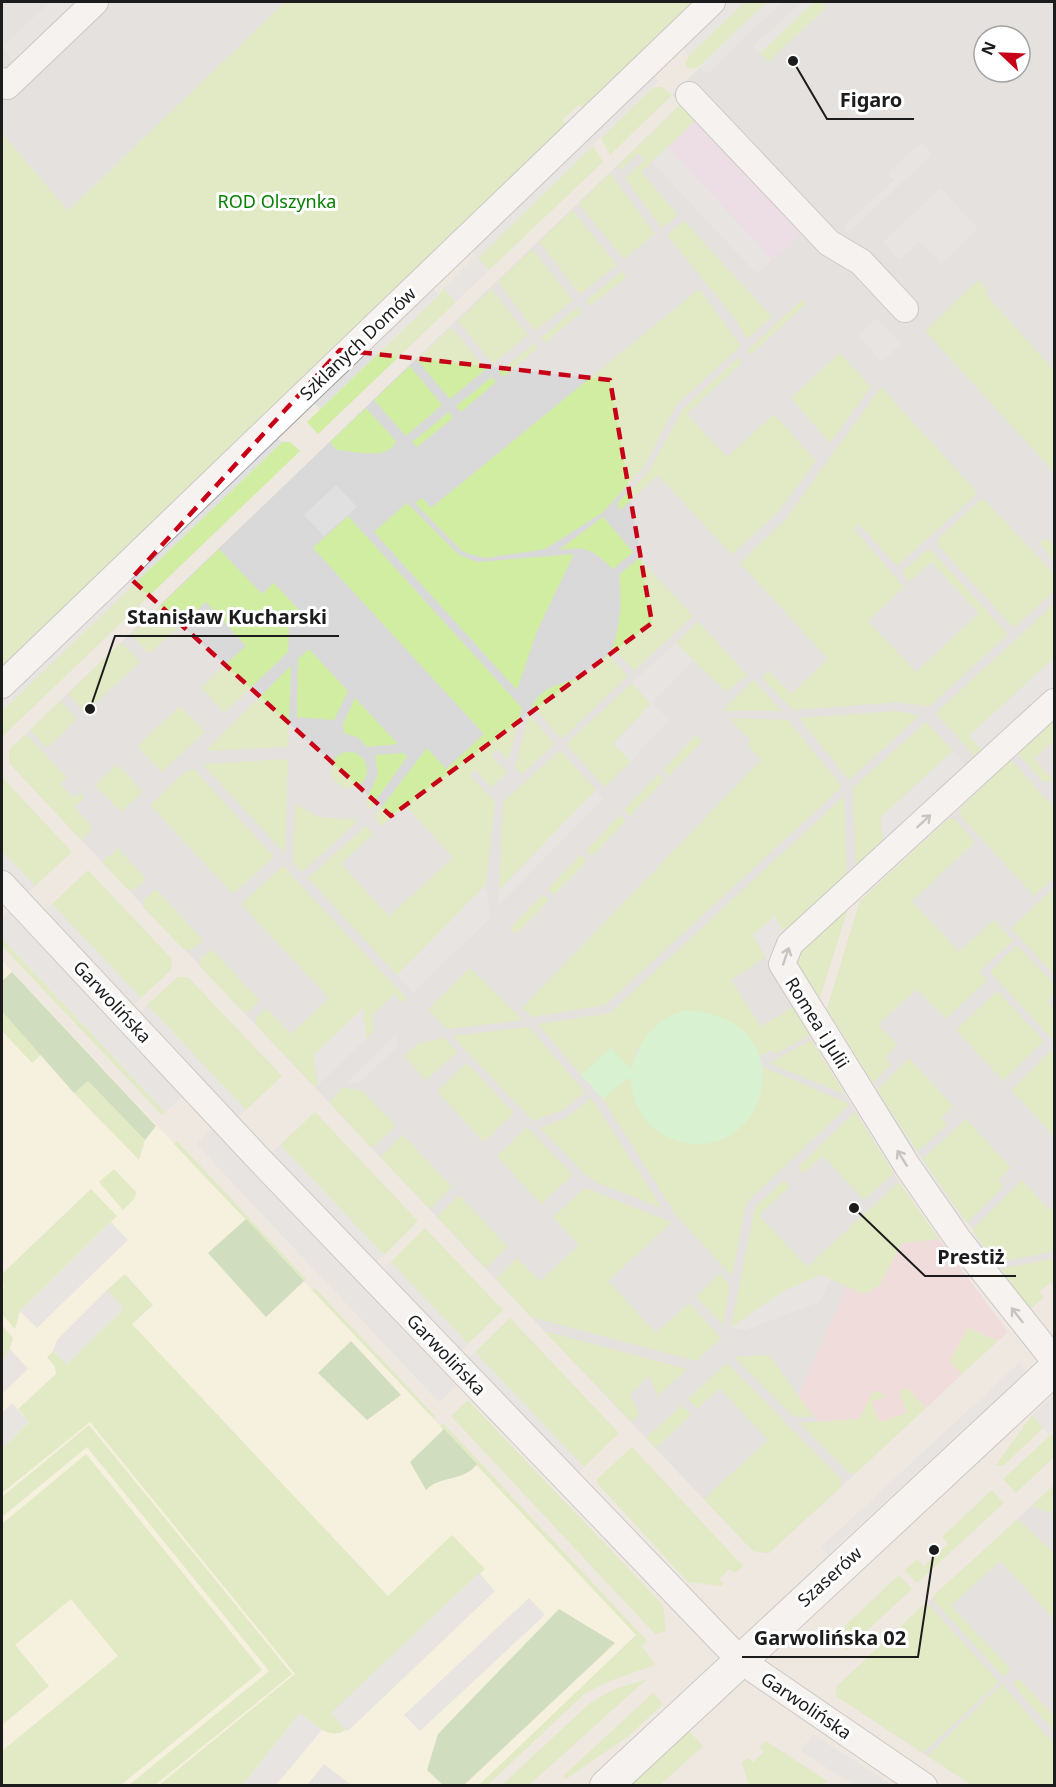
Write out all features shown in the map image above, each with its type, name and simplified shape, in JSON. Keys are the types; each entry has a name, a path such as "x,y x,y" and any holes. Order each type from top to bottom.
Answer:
{"street":[{"path":"2,81 7,86 95,2"},
{"name":"Szklanych Domów","path":"2,685 712,2"},
{"path":"689,95 829,243 861,262 905,309"},
{"name":"Romea i Julii","path":"1054,702 790,944 782,964 908,1167 964,1247 1054,1360"},
{"name":"Garwolińska","path":"2,884 281,1182 740,1660 792,1698 924,1785"},
{"name":"Szaserów","path":"606,1785 1054,1369"}],"highlighted area":[{"path":"340,350 610,380 652,623 391,816 131,579"}],"shaded area":[{"path":"2,2 285,2 68,211 2,133"},
{"path":"50,2 84,2 17,66 2,47"},
{"path":"725,2 745,2 689,55 680,45"},
{"path":"767,2 1054,2 1054,690 766,957 811,1028 809,1036 899,1182 939,1239 902,1243 798,1396 818,1422 800,1423 848,1472 855,1474 769,1553 753,1551 9,763 9,750 681,104 672,95"},
{"path":"767,2 782,2 707,74 699,67"},
{"path":"802,2 814,2 760,53 753,46"},
{"path":"651,73 659,81 478,258 489,270 456,302 443,288 475,256 469,249"},
{"path":"696,120 801,233 772,260 668,147"},
{"path":"921,143 930,151 930,157 848,232 843,227 894,180 888,173"},
{"path":"668,147 772,260 757,274 652,162"},
{"path":"941,188 978,229 941,264 920,241 899,260 883,242"},
{"path":"431,286 439,295 320,409 312,401"},
{"path":"877,318 901,344 882,362 858,336"},
{"path":"275,435 282,442 2,711 2,697"},
{"path":"336,485 357,507 324,536 304,515"},
{"path":"676,643 693,660 652,703 669,720 631,761 613,744 651,704 632,683"},
{"path":"1054,658 1054,690 986,755 969,736"},
{"path":"1054,721 1054,1286 1051,1282 1039,1292 1044,1297 1030,1309 922,1160 827,1009 860,901"},
{"path":"953,751 969,769 883,850 881,817"},
{"path":"596,790 603,798 497,907 499,890"},
{"path":"2,851 35,886 25,896 2,871"},
{"path":"486,885 490,918 413,993 397,975"},
{"path":"52,904 141,998 132,1006 43,912"},
{"path":"9,911 183,1096 165,1112 2,938 2,918"},
{"path":"775,916 787,938 766,957 753,935"},
{"path":"2,961 637,1635 479,1785 2,1785"},
{"path":"797,962 868,1076 860,1081 789,967"},
{"path":"147,1005 246,1110 237,1118 139,1013"},
{"path":"363,1008 366,1039 318,1085 314,1055"},
{"path":"396,1035 398,1046 359,1083 346,1083"},
{"path":"880,1095 917,1151 908,1156 873,1100"},
{"path":"212,1128 456,1386 439,1402 196,1144"},
{"path":"280,1145 384,1255 375,1264 271,1154"},
{"path":"924,1161 966,1222 959,1228 916,1166"},
{"path":"111,1222 128,1240 37,1328 20,1311"},
{"path":"973,1232 1014,1287 1006,1293 965,1238"},
{"path":"939,1239 1008,1332 998,1341 968,1328 950,1361 962,1374 926,1408 907,1388 907,1413 880,1422 871,1402 873,1392 860,1419 818,1422 798,1396 847,1287 864,1294 879,1286 902,1243"},
{"path":"391,1262 468,1344 458,1353 381,1271"},
{"path":"821,1275 831,1279 819,1302 746,1330 731,1328 782,1292"},
{"path":"107,1290 124,1308 67,1364 53,1351 57,1340"},
{"path":"10,1349 28,1369 2,1394 2,1361"},
{"path":"475,1352 584,1467 576,1475 466,1361"},
{"path":"1019,1363 1027,1371 828,1554 821,1547"},
{"path":"1054,1395 1054,1428 1049,1434 1032,1415"},
{"path":"12,1403 29,1422 2,1449 2,1413"},
{"path":"1054,1485 1054,1785 972,1785 836,1696 836,1687"},
{"path":"479,1573 495,1591 348,1731 346,1730 331,1713"},
{"path":"529,1598 545,1615 420,1731 404,1715"},
{"path":"300,1713 322,1730 276,1785 243,1785"},
{"path":"813,1734 892,1785 854,1785 801,1751"},
{"path":"324,1764 351,1785 307,1785"}],"green space":[{"name":"ROD Olszynka","path":"285,2 698,2 585,110 579,105 562,120 569,126 2,671 2,133 68,211"},
{"path":"745,2 767,2 699,67 689,69 685,64 689,55"},
{"path":"814,2 820,2 826,8 768,62 760,53"},
{"path":"653,87 662,87 672,95 610,155 601,138"},
{"path":"681,104 696,120 641,172 678,215 662,228 625,178 645,160 638,153 620,171 617,167"},
{"path":"593,146 603,162 489,270 477,258"},
{"path":"610,173 655,234 624,259 579,204"},
{"path":"572,210 617,265 580,294 539,242"},
{"path":"684,221 772,317 747,339 736,320 667,235"},
{"path":"532,249 573,300 535,331 498,282"},
{"path":"622,271 626,277 590,306 586,301"},
{"path":"978,280 988,291 985,294 1054,370 1054,472 925,331"},
{"path":"443,288 456,302 318,434 307,422 439,295"},
{"path":"491,289 528,335 493,364 458,321"},
{"path":"699,289 741,346 676,405 644,467 602,513 545,549 486,558 462,551 415,503 422,498 431,508"},
{"path":"802,300 806,304 750,355 747,351"},
{"path":"578,307 582,312 545,343 541,338"},
{"path":"451,327 486,369 450,399 417,360"},
{"path":"535,343 538,348 503,377 499,372"},
{"path":"840,353 871,387 830,443 791,398"},
{"path":"738,358 742,362 687,414 727,457 774,414 816,461 778,512 732,555 658,475 620,510 617,503 649,471 683,409"},
{"path":"410,366 442,405 406,436 374,400"},
{"path":"492,377 496,382 461,412 456,406"},
{"path":"881,387 975,490 976,495 897,566 859,524 854,529 904,587 868,621 916,672 979,613 931,562 909,582 903,571 926,550 932,551 1008,634 929,707 899,702 793,710 762,678 769,671 791,694 828,659 740,563 786,519"},
{"path":"366,408 396,441 392,447 379,453 337,450 330,442"},
{"path":"449,412 453,418 417,447 412,442"},
{"path":"282,442 290,442 300,451 2,737 2,711"},
{"path":"980,500 985,500 1054,574 1054,591 1014,628 938,545 938,539"},
{"path":"407,503 459,555 478,562 574,554 537,631 517,690 374,532"},
{"path":"348,516 522,708 508,761 497,749 491,755 507,773 491,788 475,770 469,774 495,802 486,885 397,975 308,878 366,826 373,834 341,864 389,916 453,858 405,805 382,826 374,817 427,748 446,769 484,734 313,548"},
{"path":"603,517 633,552 613,569 589,551 559,550"},
{"path":"1046,538 1054,547 1054,560 1039,543"},
{"path":"219,549 262,594 274,583 300,611 289,622 288,652 224,713 201,687 246,646 206,602 149,654 131,634"},
{"path":"639,558 693,616 634,671 612,648 620,612 619,575"},
{"path":"1054,604 1054,658 969,736 986,755 979,761 936,713"},
{"path":"698,621 747,675 726,692 676,643"},
{"path":"121,642 140,662 85,712 68,694"},
{"path":"309,649 348,691 334,720 297,717 298,659"},
{"path":"608,654 628,676 562,739 532,706 542,693 587,674"},
{"path":"291,666 288,747 205,751"},
{"path":"753,680 782,711 722,711"},
{"path":"632,683 651,704 613,744 631,761 605,787 566,744"},
{"path":"355,698 398,744 367,747 359,738 344,733 343,724"},
{"path":"60,701 77,719 47,748 30,730"},
{"path":"180,706 205,732 162,772 137,746"},
{"path":"898,711 919,716 849,780 799,718"},
{"path":"529,715 555,744 521,775 515,768"},
{"path":"729,718 788,720 842,787 605,1005 532,1017 522,1008 761,760 747,745 751,740"},
{"path":"1054,721 1054,740 1034,759 1054,781 1044,782 1018,754"},
{"path":"926,722 953,751 881,817 883,850 856,874 853,788"},
{"path":"26,734 67,778 60,784 74,798 80,793 85,798 74,807 90,824 91,831 81,840 9,763 9,750"},
{"path":"696,735 702,741 669,776 663,770"},
{"path":"560,750 596,790 499,890 503,802"},
{"path":"349,752 362,757 367,770 362,783 349,788 336,783 331,770 336,757"},
{"path":"404,753 407,757 369,810 366,801 378,774 375,755"},
{"path":"288,759 285,853 202,764"},
{"path":"1011,760 1054,808 1054,878 1034,896 961,816 960,809"},
{"path":"117,764 143,792 121,812 95,785"},
{"path":"194,769 274,857 233,894 150,805 185,772"},
{"path":"658,774 664,780 630,816 624,810"},
{"path":"2,777 72,852 35,886 2,851"},
{"path":"844,796 847,883 787,938 775,917 753,935 766,957 731,980 761,1027 796,1005 811,1028 808,1036 775,1054 773,1050 760,1056 750,1039 637,1048 631,1070 611,1048 581,1075 538,1024 610,1013"},
{"path":"295,804 319,817 359,820 302,872 293,862"},
{"path":"620,815 626,821 592,856 586,851"},
{"path":"949,818 956,820 975,842 912,901 959,952 994,920 1013,941 979,971 987,980 946,1019 917,989 878,1025 898,1045 885,1057 891,1065 873,1083 827,1009 860,901"},
{"path":"118,848 146,879 134,890 127,889 102,862"},
{"path":"580,855 587,861 554,895 548,889"},
{"path":"283,866 407,999 403,1003 394,994 372,1015 374,1031 366,1039 363,1009 314,1055 318,1085 315,1087 256,1025 256,1018 266,1008 291,1034 329,998 241,904"},
{"path":"88,870 172,959 171,970 141,998 52,904"},
{"path":"1054,888 1054,975 1011,928"},
{"path":"156,889 203,940 191,950 184,950 144,908 144,900"},
{"path":"543,894 549,900 516,934 510,928"},
{"path":"851,899 820,998 797,962 796,954"},
{"path":"2,938 165,1112 162,1115 2,946"},
{"path":"1017,945 1054,984 1054,993 1047,1001 1054,1010 1054,1041 990,972"},
{"path":"212,949 260,1001 248,1012 242,1011 200,966 200,959"},
{"path":"470,968 523,1020 447,1029 428,1009"},
{"path":"12,972 156,1126 145,1140 88,1081 74,1093 2,1011 2,981"},
{"path":"178,977 188,977 282,1076 246,1110 147,1005"},
{"path":"997,991 1044,1041 1003,1081 956,1030"},
{"path":"687,1010 727,1020 752,1041 762,1067 760,1095 748,1120 726,1138 698,1144 664,1135 650,1125 636,1104 631,1079 626,1079 603,1099 581,1075 611,1048 631,1069 639,1048 651,1031 666,1018"},
{"path":"2,1011 42,1054 32,1063 2,1031"},
{"path":"529,1027 585,1092 563,1110 533,1121 452,1036"},
{"path":"444,1038 458,1052 426,1080 404,1056 420,1043"},
{"path":"811,1040 845,1094 769,1063"},
{"path":"1052,1050 1054,1053 1054,1136 1011,1090"},
{"path":"909,1058 953,1106 941,1118 947,1125 917,1152 877,1090"},
{"path":"467,1063 514,1113 484,1142 437,1091"},
{"path":"763,1067 850,1104 746,1203 732,1276 675,1214 603,1099 626,1079 763,1077"},
{"path":"88,1081 145,1140 139,1160 74,1093"},
{"path":"343,1088 361,1090 396,1126 372,1148 329,1102"},
{"path":"591,1098 662,1208 598,1183 585,1174 540,1128 566,1118"},
{"path":"315,1112 418,1221 384,1255 280,1145"},
{"path":"855,1112 894,1173 864,1200 823,1156 803,1173 798,1167"},
{"path":"966,1119 1011,1168 998,1180 1004,1186 967,1223 922,1160"},
{"path":"527,1127 573,1175 541,1204 497,1156"},
{"path":"403,1135 452,1187 430,1209 380,1157"},
{"path":"177,1141 306,1279 304,1281 174,1144"},
{"path":"114,1169 136,1192 135,1198 123,1210 99,1182"},
{"path":"784,1180 790,1186 759,1215 807,1267 899,1182 939,1239 902,1243 879,1286 864,1294 820,1275 782,1292 731,1328 755,1207"},
{"path":"1022,1180 1050,1211 1054,1207 1054,1251 996,1263 972,1230"},
{"path":"585,1188 672,1222 608,1281 656,1333 689,1303 721,1338 696,1361 531,1317 496,1279 517,1258 540,1281 579,1245 553,1217"},
{"path":"91,1189 117,1216 20,1311 15,1329 2,1314 4,1287 2,1274"},
{"path":"459,1195 508,1247 486,1268 437,1217"},
{"path":"246,1219 304,1281 266,1317 208,1253"},
{"path":"425,1228 503,1310 468,1344 391,1262"},
{"path":"1054,1258 1054,1286 1051,1282 1039,1292 1044,1297 1030,1309 1001,1269"},
{"path":"125,1274 153,1305 132,1324 388,1596 452,1535 485,1569 332,1713 346,1730 334,1734 322,1730 300,1713 243,1785 159,1785 295,1674 90,1422 2,1493 2,1449 29,1422 18,1409 56,1374 55,1367 47,1357 53,1351 67,1364 123,1309 107,1290"},
{"path":"720,1274 730,1285 723,1325 696,1296"},
{"path":"315,1288 436,1417 434,1419 312,1290"},
{"path":"510,1318 619,1433 584,1467 475,1352"},
{"path":"2,1325 13,1338 8,1355 2,1361"},
{"path":"968,1328 998,1341 962,1374 950,1361"},
{"path":"544,1331 687,1369 658,1396 649,1376 630,1394 639,1414 632,1422"},
{"path":"351,1341 401,1395 367,1420 318,1373"},
{"path":"769,1355 814,1417 794,1417 734,1357"},
{"path":"727,1363 840,1478 842,1486 769,1553 753,1551 704,1499 768,1440 720,1388 697,1409 688,1399"},
{"path":"907,1388 926,1408 855,1474 848,1472 799,1423 859,1419 873,1392 878,1391 885,1397 871,1402 880,1422 907,1413 899,1391"},
{"path":"468,1400 663,1605 666,1631 655,1634 451,1416"},
{"path":"682,1405 691,1415 656,1448 646,1438"},
{"path":"1032,1415 1043,1428 1003,1466 996,1465"},
{"path":"443,1423 647,1641 642,1646 655,1665 607,1682 584,1694 488,1785 479,1785 636,1635 440,1426"},
{"path":"89,1425 292,1674 155,1785 129,1785 269,1671 87,1447 2,1517 2,1497"},
{"path":"444,1429 477,1464 466,1474 438,1482 426,1490 410,1462"},
{"path":"1054,1432 1054,1457 1016,1493 1003,1479"},
{"path":"632,1447 743,1566 735,1573 730,1569 719,1579 723,1584 721,1586 688,1582 597,1483 597,1479"},
{"path":"86,1454 262,1670 121,1785 2,1785 2,1751 118,1656 71,1599 15,1645 49,1686 2,1725 2,1524"},
{"path":"1054,1485 1054,1509 1049,1513 1032,1506"},
{"path":"992,1490 1004,1503 917,1583 905,1570 917,1559 924,1566 948,1544 942,1537"},
{"path":"1018,1519 1054,1553 1054,1619 1000,1561 951,1606 1011,1669 1006,1675 1001,1674 934,1601 935,1594"},
{"path":"899,1575 912,1589 845,1651 845,1626"},
{"path":"923,1605 930,1606 999,1682 923,1753 836,1696 836,1687"},
{"path":"559,1609 615,1643 464,1785 443,1785 427,1770 438,1734"},
{"path":"1019,1678 1054,1716 1054,1731 1014,1686 1014,1682"},
{"path":"647,1679 529,1785 502,1785 590,1703 612,1690"},
{"path":"1002,1684 1054,1744 1054,1785 972,1785 927,1756"},
{"path":"653,1693 663,1704 630,1735 566,1779 563,1776"},
{"path":"689,1731 703,1746 660,1785 631,1785"},
{"path":"766,1741 827,1781 822,1785 749,1785 742,1763 748,1758 753,1762 764,1752 759,1747"}],"place":[{"name":"Figaro","path":"793,61"},
{"name":"Stanisław Kucharski","path":"90,709"},
{"name":"Prestiż","path":"854,1208"},
{"name":"Garwolińska 02","path":"934,1550"}]}
